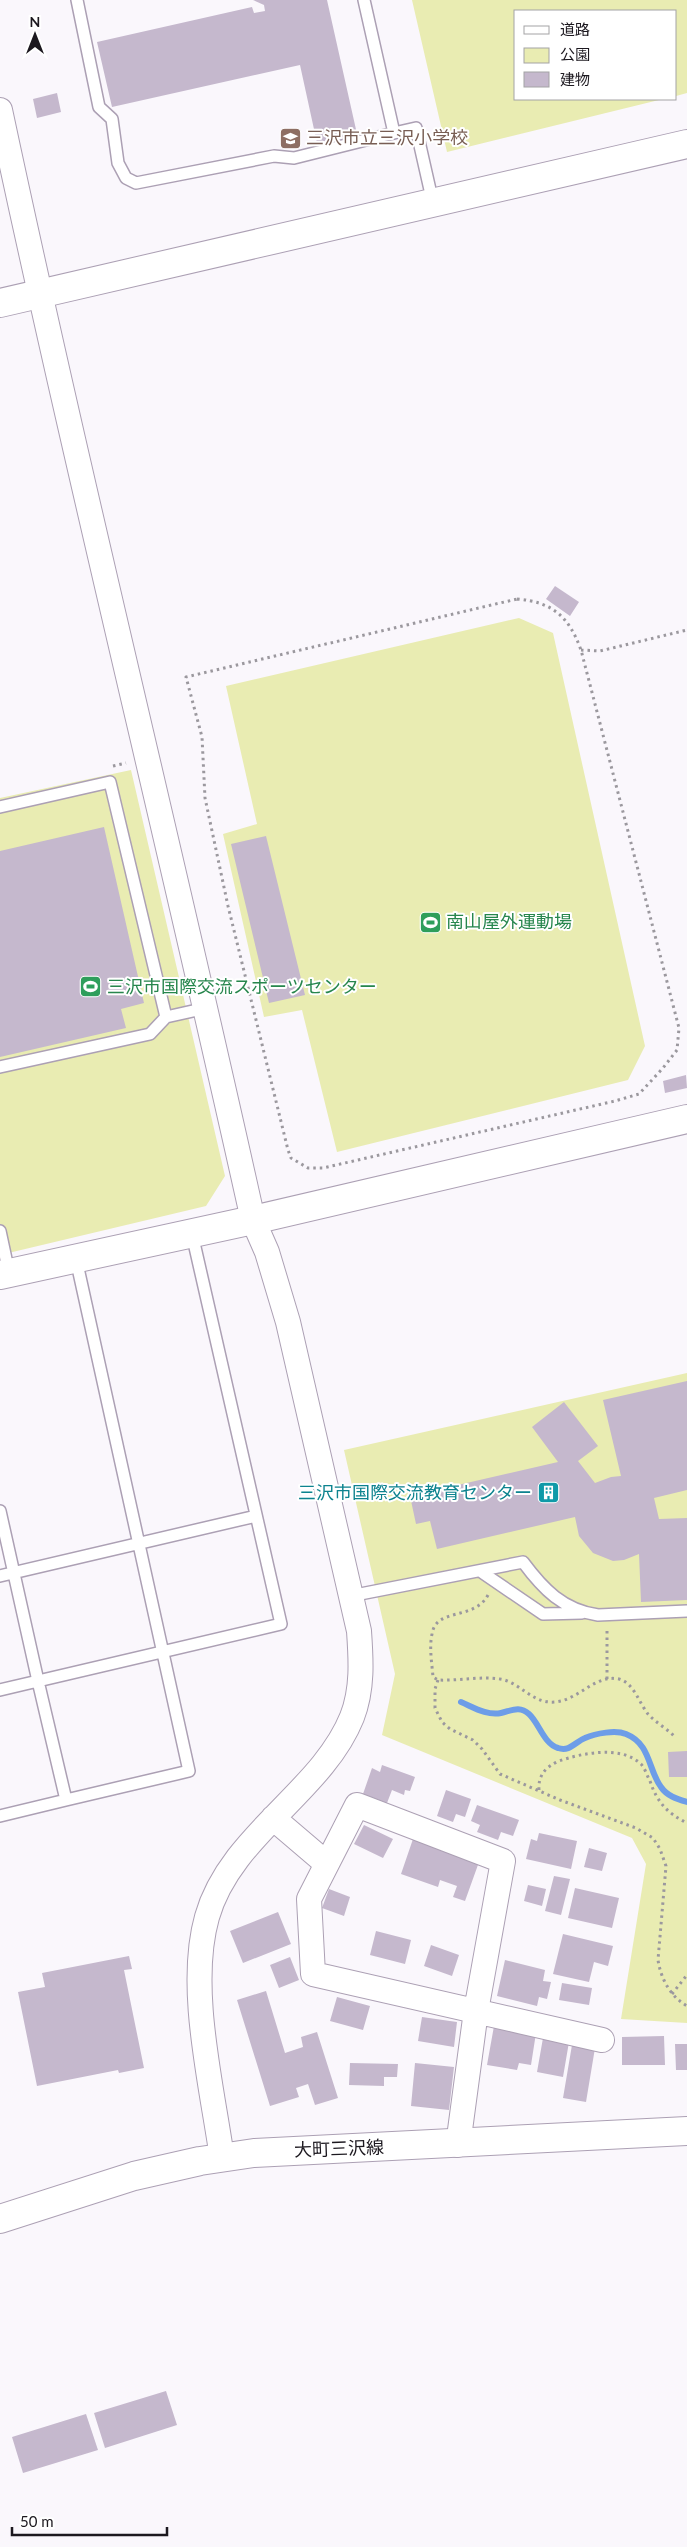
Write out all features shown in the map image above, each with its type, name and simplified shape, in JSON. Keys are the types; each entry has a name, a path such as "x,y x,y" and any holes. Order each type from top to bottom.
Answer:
{"street":[{"path":"0,110 40,294 146,758 206,1008 253,1220 267,1252 288,1322 359,1630 361,1664 359,1692 352,1716 340,1740 311,1777 227,1872 207,1917 201,1944 199,1973 201,2010 222,2158"},
{"path":"0,303 687,144"},
{"path":"5,1274 76,1257 253,1220 687,1119"},
{"path":"458,2144 476,2011 503,1862 357,1805 309,1899 314,1974 476,2011 602,2040"},
{"path":"273,1818 327,1864"},
{"name":"大町三沢線","path":"0,2219 134,2176 222,2158 315,2149 458,2144 687,2131"}],"lane":[{"path":"77,0 99,107 112,119 118,163 126,178 136,183 274,156 294,158 416,128 433,203"},
{"path":"364,0 394,133"},
{"path":"0,807 110,782 166,1017"},
{"path":"0,1067 150,1034 166,1017 206,1008"},
{"path":"0,1231 5,1274"},
{"path":"0,1690 281,1624 191,1233"},
{"path":"0,1816 189,1771 161,1652 76,1257"},
{"path":"0,1510 66,1800"},
{"path":"0,1576 256,1516"},
{"path":"350,1596 523,1562 546,1592 557,1600 584,1613"},
{"path":"480,1570 543,1614 584,1613 607,1615 687,1611"}],"path":[{"path":"517,599 534,600 552,608 565,618 574,631 581,650 679,1028 678,1050 639,1094 323,1168 308,1168 291,1158 288,1150 228,906 207,807 202,737 186,677 517,599"},
{"path":"581,650 600,651 687,630"},
{"path":"495,1582 482,1605 466,1613 449,1615 435,1624 432,1634 433,1677 438,1680 502,1679 527,1695 546,1702 557,1702 573,1697 602,1680 620,1680 630,1686 649,1715 674,1736"},
{"path":"607,1615 607,1679"},
{"path":"438,1680 435,1689 435,1708 442,1722 450,1729 473,1740 500,1774 636,1828 652,1838 660,1849 666,1866 658,1960 664,1984 672,1994 687,2006"},
{"path":"539,1790 538,1780 546,1768 558,1762 584,1755 620,1754 641,1764 658,1801 665,1809 687,1823"},
{"path":"672,1994 687,1975"}],"green space":[{"path":"412,0 687,0 687,93 677,96 677,10 514,10 514,100 659,100 447,152"},
{"name":"南山屋外運動場","path":"519,618 553,633 645,1046 628,1080 337,1152 302,1010 264,1017 223,834 257,824 226,686"},
{"name":"三沢市国際交流スポーツセンター","path":"131,770 225,1176 206,1206 0,1255 0,798"},
{"path":"687,1373 687,2023 621,2019 646,1864 632,1838 382,1735 395,1674 344,1450"}],"building":[{"path":"253,0 327,0 357,134 317,143 300,65 112,107 97,42 252,7 254,13 265,11 264,5"},
{"path":"57,93 61,112 37,118 33,99"},
{"path":"555,586 579,602 570,616 546,599"},
{"path":"104,827 144,1003 121,1009 126,1028 0,1057 0,851"},
{"path":"266,836 305,995 269,1003 231,844"},
{"path":"686,1075 687,1088 665,1093 663,1081"},
{"name":"三沢市国際交流教育センター","path":"687,1381 687,1490 654,1498 659,1519 687,1518 687,1600 641,1602 639,1554 624,1560 613,1561 593,1553 579,1536 575,1517 437,1549 430,1521 416,1524 410,1496 558,1462 532,1427 564,1402 598,1446 578,1461 595,1483 611,1477 621,1476 603,1400"},
{"path":"687,1751 687,1777 669,1777 668,1752"},
{"path":"382,1765 415,1777 410,1791 405,1790 404,1795 392,1790 387,1803 363,1794 372,1768 380,1772"},
{"path":"446,1790 471,1799 465,1817 456,1814 453,1822 437,1816"},
{"path":"477,1805 519,1820 513,1836 501,1832 498,1840 477,1832 480,1825 471,1821"},
{"path":"364,1825 393,1839 383,1858 354,1844"},
{"path":"539,1833 577,1841 571,1869 526,1859 531,1839 537,1841"},
{"path":"413,1839 479,1862 465,1901 453,1897 457,1886 440,1880 438,1887 401,1874"},
{"path":"589,1848 607,1853 602,1871 584,1867"},
{"path":"554,1876 570,1879 561,1915 545,1911"},
{"path":"528,1885 546,1889 542,1906 524,1901"},
{"path":"575,1888 619,1898 612,1928 568,1918"},
{"path":"329,1889 350,1897 344,1916 322,1908"},
{"path":"278,1912 291,1944 243,1963 230,1931"},
{"path":"376,1931 411,1940 405,1964 370,1955"},
{"path":"563,1934 613,1946 608,1966 594,1962 589,1982 553,1974"},
{"path":"431,1945 459,1955 452,1976 424,1966"},
{"path":"129,1956 132,1969 124,1970 144,2068 119,2073 118,2070 37,2086 18,1992 45,1987 42,1973"},
{"path":"290,1957 299,1980 279,1988 270,1965"},
{"path":"505,1960 545,1970 543,1981 551,1982 547,1999 539,1997 537,2006 497,1996"},
{"path":"562,1983 592,1988 589,2005 559,2000"},
{"path":"266,1991 285,2053 303,2047 301,2037 317,2032 338,2098 315,2105 308,2084 296,2088 299,2097 270,2106 237,2000"},
{"path":"337,1997 370,2006 363,2030 330,2021"},
{"path":"422,2017 457,2022 454,2047 418,2041"},
{"path":"494,2026 536,2033 531,2065 519,2063 517,2070 487,2065"},
{"path":"664,2036 665,2065 622,2065 622,2037"},
{"path":"543,2038 569,2042 563,2077 537,2072"},
{"path":"675,2044 687,2044 687,2070 676,2070"},
{"path":"572,2045 595,2048 586,2102 563,2098"},
{"path":"350,2063 398,2064 397,2077 384,2077 384,2086 349,2085"},
{"path":"415,2063 454,2067 449,2110 411,2106"},
{"path":"166,2391 177,2425 105,2448 94,2413"},
{"path":"86,2414 98,2450 23,2473 12,2437"}],"waterway":[{"path":"461,1702 496,1714 515,1709 525,1711 533,1718 545,1738 553,1746 562,1749 569,1748 590,1736 612,1732 626,1734 634,1738 645,1751 663,1790 673,1797 687,1802"}],"place":[{"name":"三沢市立三沢小学校","path":"290,138"},
{"name":"南山屋外運動場","path":"430,922"},
{"name":"三沢市国際交流スポーツセンター","path":"91,987"},
{"name":"三沢市国際交流教育センター","path":"548,1493"}]}
